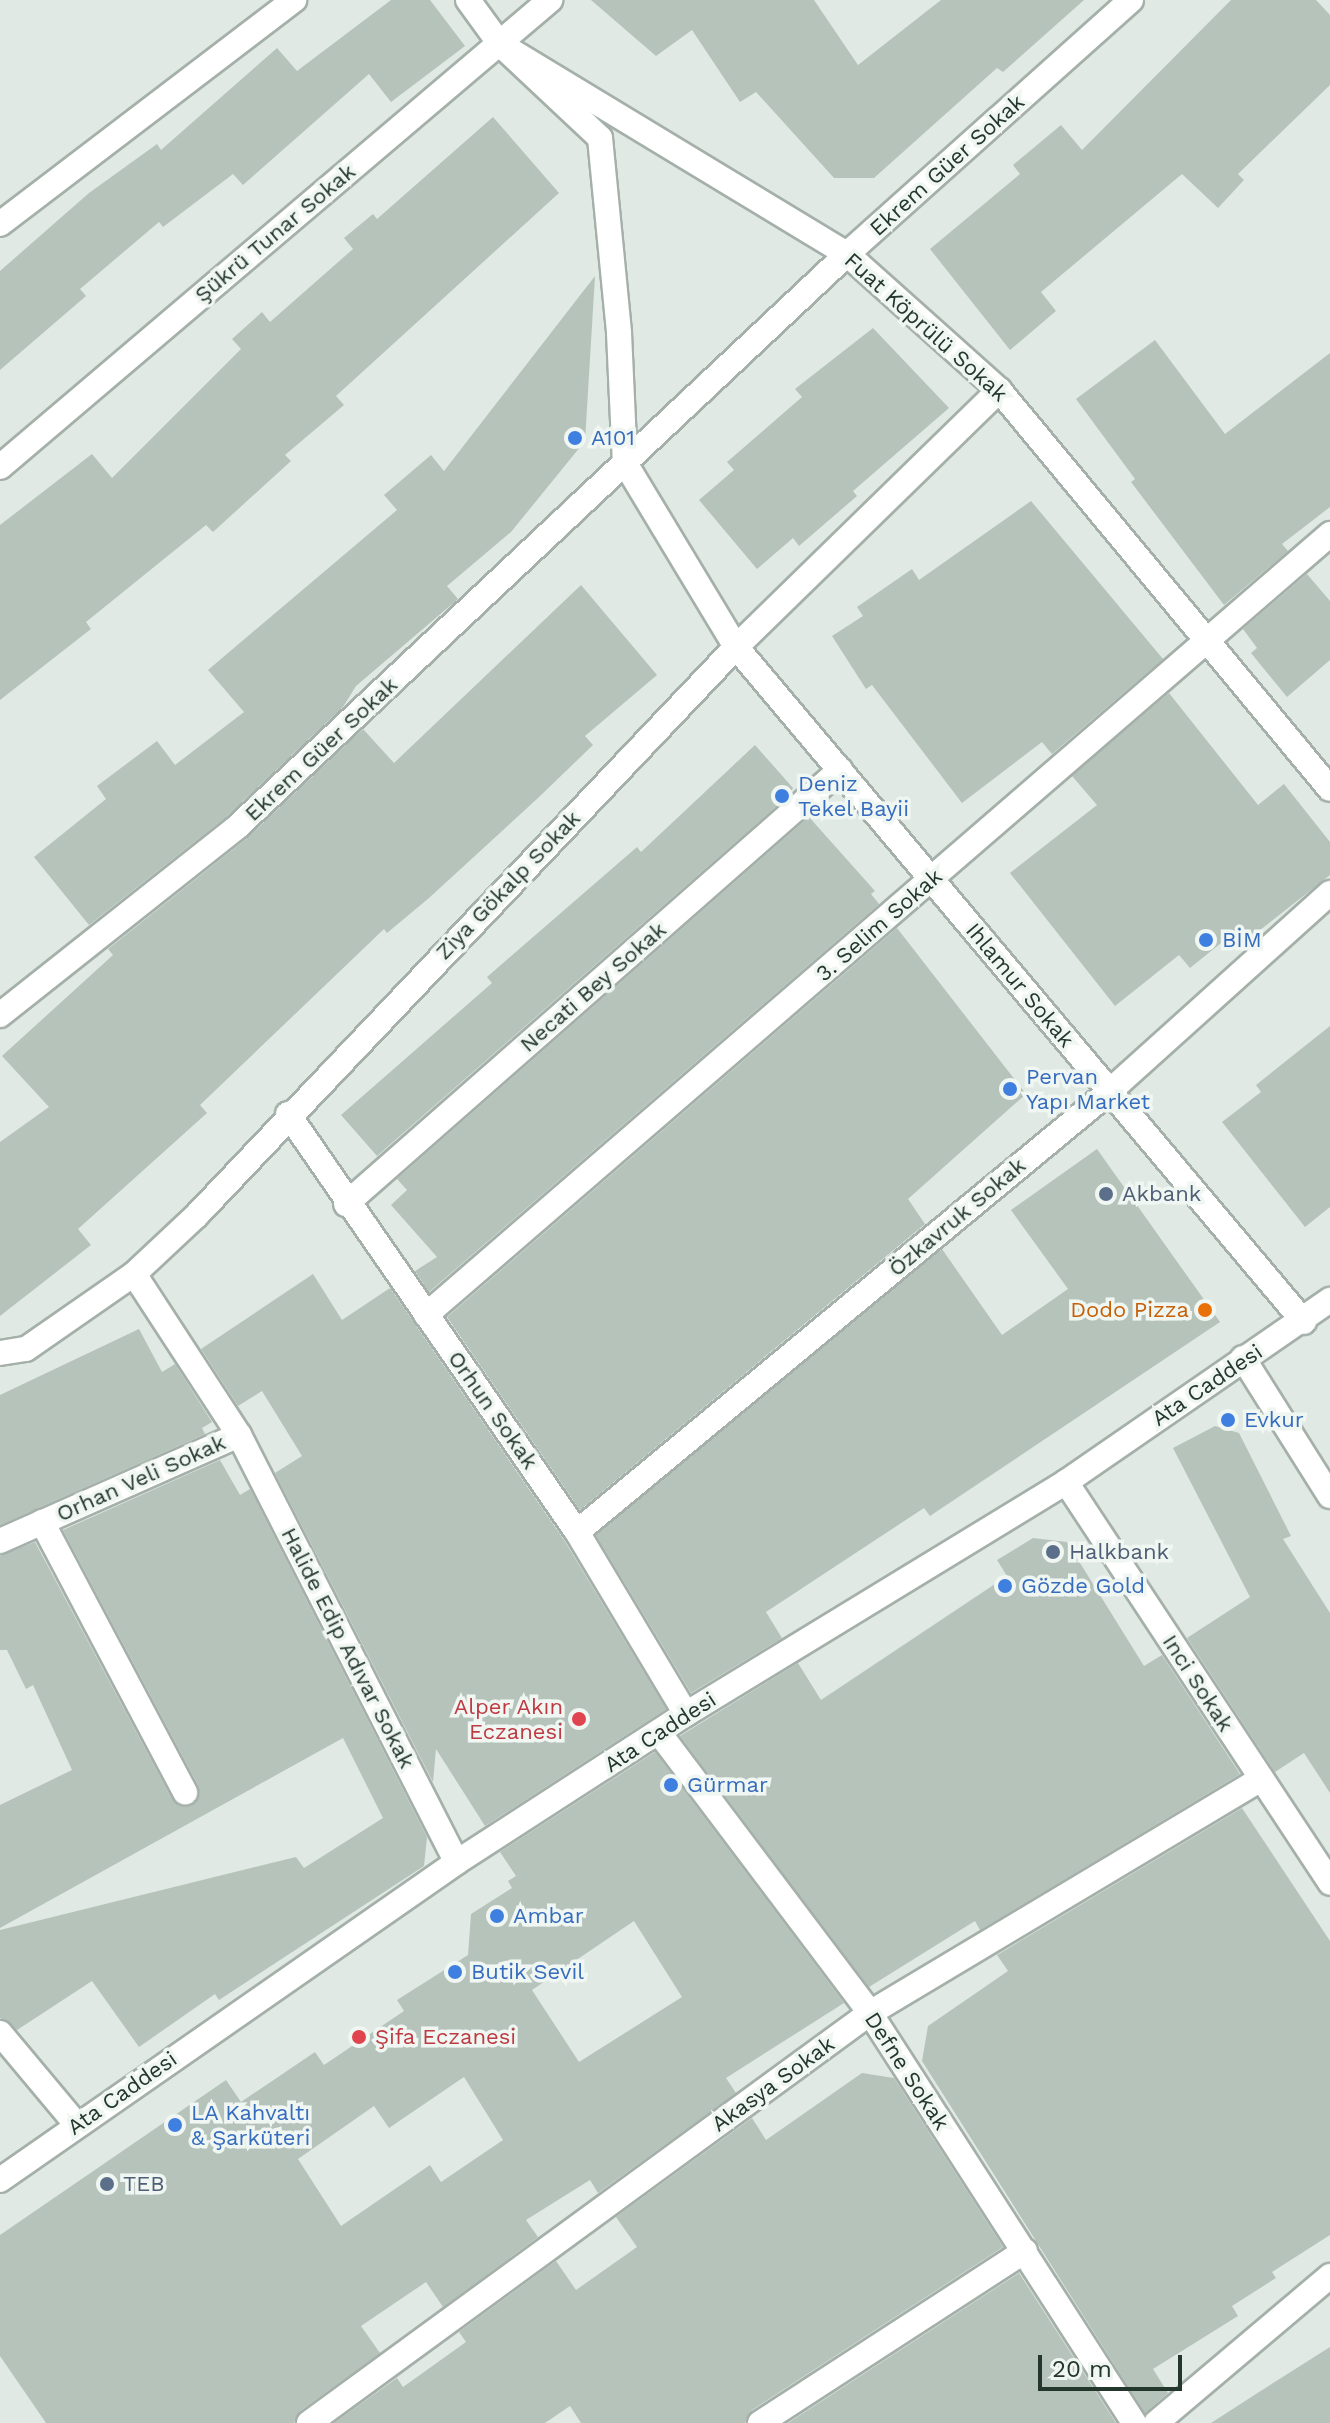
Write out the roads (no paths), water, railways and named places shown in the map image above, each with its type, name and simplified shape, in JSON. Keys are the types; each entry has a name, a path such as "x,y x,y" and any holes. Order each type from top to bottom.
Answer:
{"street":[{"path":"0,224 294,0"},
{"name":"Fuat Köprülü Sokak","path":"468,0 500,44 847,254 999,390 1330,789"},
{"name":"Şükrü Tunar Sokak","path":"0,467 550,0"},
{"name":"Ekrem Güer Sokak","path":"0,1015 236,828 847,254 1131,0"},
{"path":"500,44 600,138 619,333 625,463"},
{"name":"Ziya Gökalp Sokak","path":"0,1353 26,1349 134,1274 736,647 999,390"},
{"name":"Ihlamur Sokak","path":"625,463 736,647 1304,1322"},
{"name":"3. Selim Sokak","path":"426,1315 1330,534"},
{"name":"Necati Bey Sokak","path":"346,1204 840,770"},
{"name":"Özkavruk Sokak","path":"577,1532 1110,1091 1330,893"},
{"name":"Orhun Sokak","path":"288,1114 346,1204 577,1532 686,1714"},
{"name":"Orhan Veli Sokak","path":"0,1541 239,1435 134,1274"},
{"name":"Ata Caddesi","path":"0,2180 76,2124 457,1862 660,1734 686,1714 1066,1482 1243,1358 1304,1322 1330,1300"},
{"path":"1243,1358 1330,1496"},
{"name":"Halide Edip Adıvar Sokak","path":"239,1435 457,1862"},
{"name":"Inci Sokak","path":"1066,1482 1330,1883"},
{"path":"42,1522 185,1792"},
{"name":"Defne Sokak","path":"660,1734 870,2013 1134,2423"},
{"name":"Akasya Sokak","path":"309,2423 870,2013 1261,1779"},
{"path":"0,2033 76,2124"},
{"path":"760,2423 1025,2251"},
{"path":"1156,2423 1330,2276"}],"place":[{"name":"A101","path":"575,438"},
{"name":"Deniz Tekel Bayii","path":"782,796"},
{"name":"BİM","path":"1206,940"},
{"name":"Pervan Yapı Market","path":"1010,1089"},
{"name":"Akbank","path":"1106,1194"},
{"name":"Dodo Pizza","path":"1205,1310"},
{"name":"Evkur","path":"1228,1420"},
{"name":"Halkbank","path":"1053,1552"},
{"name":"Gözde Gold","path":"1005,1586"},
{"name":"Alper Akın Eczanesi","path":"579,1719"},
{"name":"Gürmar","path":"671,1785"},
{"name":"Ambar","path":"497,1916"},
{"name":"Butik Sevil","path":"455,1972"},
{"name":"Şifa Eczanesi","path":"359,2037"},
{"name":"LA Kahvaltı & Şarküteri","path":"175,2125"},
{"name":"TEB","path":"107,2184"}]}
